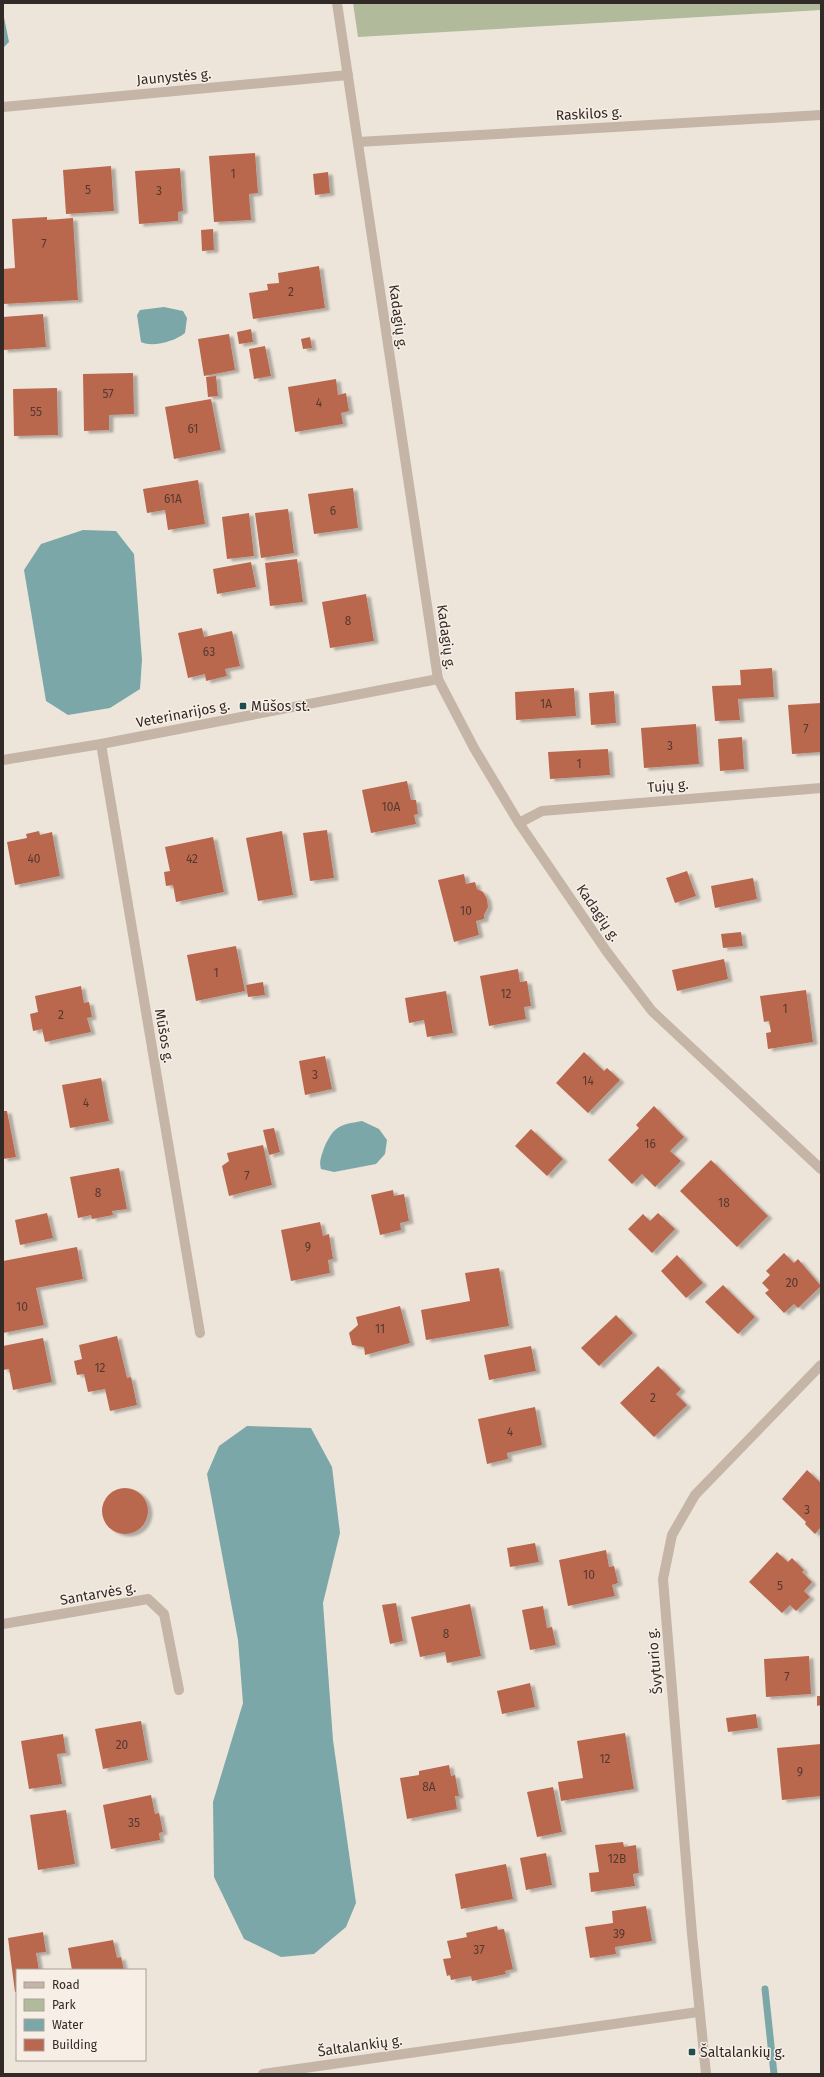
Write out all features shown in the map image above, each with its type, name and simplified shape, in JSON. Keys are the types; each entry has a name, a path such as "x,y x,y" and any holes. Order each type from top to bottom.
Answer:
{"street":[{"name":"Kadagių g.","path":"337,3 438,679 474,748 519,823 607,952 652,1011 821,1169"},
{"name":"Jaunystės g.","path":"3,107 348,75"},
{"name":"Raskilos g.","path":"358,142 821,115"},
{"name":"Veterinarijos g.","path":"3,760 101,744 438,679"},
{"name":"Mūšos g.","path":"101,744 200,1333"},
{"name":"Tujų g.","path":"519,823 542,811 821,788"},
{"name":"Švyturio g.","path":"706,2074 698,2012 663,1579 672,1535 695,1495 821,1365"},
{"name":"Santarvės g.","path":"3,1624 148,1599 164,1614 179,1690"},
{"name":"Šaltalankių g.","path":"263,2074 698,2012"}],"green space":[{"path":"353,3 821,3 821,10 358,37"}],"water":[{"path":"3,12 9,42 3,48"},
{"path":"164,307 183,311 187,318 185,333 176,339 164,343 146,344 141,342 137,315 140,310"},
{"path":"83,530 116,531 134,554 142,660 140,689 110,708 68,715 46,701 24,570 41,544"},
{"path":"362,1121 379,1129 387,1140 385,1154 376,1164 334,1172 321,1169 321,1156 334,1131 348,1124"},
{"path":"247,1426 311,1428 332,1467 340,1533 323,1603 333,1740 356,1903 346,1927 314,1954 281,1957 244,1939 214,1877 213,1802 243,1703 238,1640 207,1474 219,1446"}],"building":[{"path":"255,153 258,193 249,194 251,220 214,222 209,156"},
{"path":"111,166 114,211 66,214 63,170"},
{"path":"180,168 183,211 178,212 178,221 139,224 135,171"},
{"path":"328,172 330,193 315,195 313,174"},
{"path":"47,217 47,220 73,218 78,300 3,304 3,269 15,268 12,219"},
{"path":"213,229 214,250 202,251 201,230"},
{"path":"319,266 325,308 253,319 249,293 268,290 267,284 279,283 278,273"},
{"path":"43,314 46,347 3,350 3,317"},
{"path":"251,329 253,342 239,344 237,332"},
{"path":"229,334 235,370 204,376 198,339"},
{"path":"310,337 312,348 303,349 301,339"},
{"path":"265,346 271,376 254,379 249,349"},
{"path":"133,373 134,414 109,415 109,430 84,431 83,374"},
{"path":"216,376 218,396 208,397 206,377"},
{"path":"336,379 338,395 346,393 349,411 341,413 343,424 295,432 288,387"},
{"path":"57,388 58,435 14,436 13,389"},
{"path":"211,399 221,450 174,459 165,407"},
{"path":"198,480 205,524 168,530 165,510 147,513 143,489"},
{"path":"353,488 358,528 314,534 308,494"},
{"path":"288,509 294,553 261,558 255,513"},
{"path":"249,513 254,556 227,559 222,517"},
{"path":"297,559 303,602 270,606 265,563"},
{"path":"251,562 256,587 217,594 213,569"},
{"path":"366,594 374,641 330,648 322,602"},
{"path":"202,628 204,637 232,631 240,666 225,669 227,676 206,681 205,674 188,678 178,633"},
{"path":"772,668 774,697 738,699 740,720 715,721 712,686 741,685 740,670"},
{"path":"574,688 576,716 516,720 515,692"},
{"path":"614,691 616,723 591,725 589,693"},
{"path":"821,703 821,752 792,754 788,705"},
{"path":"696,724 699,764 644,768 641,728"},
{"path":"742,737 744,769 720,771 718,739"},
{"path":"608,749 610,775 550,779 548,752"},
{"path":"407,781 411,800 416,800 418,814 414,815 416,824 371,833 362,790"},
{"path":"327,830 334,878 310,881 303,833"},
{"path":"39,831 40,835 52,832 60,876 15,885 7,842 27,838 26,834"},
{"path":"282,831 293,895 258,901 246,838"},
{"path":"213,837 224,892 176,902 173,885 166,886 164,872 170,871 165,847"},
{"path":"687,871 696,896 675,903 666,878"},
{"path":"464,874 466,884 475,882 477,889 483,892 487,899 488,907 484,915 484,919 476,921 479,935 454,942 438,880"},
{"path":"753,878 757,899 715,908 711,886"},
{"path":"741,932 743,946 723,948 721,934"},
{"path":"236,946 245,991 196,1001 187,955"},
{"path":"724,959 728,979 677,991 672,970"},
{"path":"518,969 520,982 527,981 531,1006 524,1007 526,1019 489,1026 480,976"},
{"path":"263,982 265,995 248,997 246,985"},
{"path":"81,986 84,1003 89,1002 92,1017 87,1018 91,1032 45,1042 42,1029 33,1031 30,1014 38,1012 35,996"},
{"path":"806,990 813,1042 768,1049 766,1033 771,1032 769,1021 764,1022 760,996"},
{"path":"446,991 453,1033 427,1037 424,1020 409,1023 405,998"},
{"path":"584,1052 604,1071 607,1068 620,1080 588,1113 556,1083"},
{"path":"325,1056 332,1089 305,1095 299,1061"},
{"path":"101,1078 109,1121 70,1128 62,1085"},
{"path":"654,1106 684,1137 670,1151 681,1161 655,1187 642,1174 632,1184 608,1160 639,1128 636,1125"},
{"path":"3,1111 7,1111 16,1157 3,1159"},
{"path":"274,1128 280,1152 269,1155 263,1130"},
{"path":"531,1129 563,1159 547,1176 515,1146"},
{"path":"263,1145 272,1185 229,1196 222,1166 229,1161 227,1153"},
{"path":"711,1160 768,1216 737,1247 680,1191"},
{"path":"119,1168 127,1209 112,1211 113,1215 92,1219 91,1215 78,1218 70,1177"},
{"path":"393,1190 394,1196 404,1194 409,1221 400,1223 401,1230 380,1235 371,1195"},
{"path":"47,1213 53,1238 20,1245 15,1220"},
{"path":"658,1213 675,1229 652,1253 628,1229 643,1214 650,1221"},
{"path":"320,1222 323,1236 329,1234 333,1259 328,1260 330,1273 291,1281 281,1230"},
{"path":"77,1247 83,1279 36,1288 44,1325 3,1333 3,1261"},
{"path":"784,1253 794,1263 798,1259 821,1286 798,1308 794,1304 784,1313 765,1293 769,1290 762,1283 770,1275 766,1271"},
{"path":"677,1255 703,1283 686,1298 661,1271"},
{"path":"499,1268 509,1326 426,1340 421,1310 470,1301 465,1273"},
{"path":"723,1285 755,1317 738,1334 705,1302"},
{"path":"400,1306 410,1343 365,1355 364,1347 352,1345 349,1333 358,1325 356,1317"},
{"path":"616,1315 633,1333 599,1366 581,1348"},
{"path":"117,1336 127,1378 131,1377 137,1405 110,1411 105,1389 88,1392 84,1374 77,1375 74,1361 82,1359 79,1345"},
{"path":"43,1338 52,1382 13,1390 9,1369 3,1370 3,1346"},
{"path":"531,1346 536,1371 489,1380 484,1355"},
{"path":"658,1366 681,1389 676,1394 687,1405 654,1437 620,1403"},
{"path":"535,1407 542,1445 507,1453 508,1459 487,1464 478,1419"},
{"path":"807,1470 821,1483 821,1527 815,1534 805,1524 806,1522 782,1499"},
{"path":"125,1488 138,1492 144,1498 148,1511 144,1524 138,1530 125,1534 112,1530 106,1524 102,1511 106,1498 112,1492"},
{"path":"535,1543 539,1562 510,1567 507,1548"},
{"path":"606,1550 609,1567 614,1566 618,1583 612,1585 615,1596 568,1606 559,1560"},
{"path":"777,1552 788,1562 792,1558 804,1570 802,1572 812,1582 804,1591 810,1597 796,1611 790,1605 782,1613 749,1582"},
{"path":"396,1603 403,1641 390,1644 382,1605"},
{"path":"470,1604 481,1656 447,1663 445,1652 420,1657 411,1617"},
{"path":"543,1606 547,1628 552,1627 556,1645 530,1650 522,1610"},
{"path":"809,1656 811,1694 766,1697 764,1659"},
{"path":"530,1683 535,1707 502,1714 497,1691"},
{"path":"817,1696 821,1696 821,1705 817,1706"},
{"path":"756,1714 758,1728 728,1732 726,1718"},
{"path":"141,1721 148,1760 103,1769 95,1729"},
{"path":"625,1733 634,1789 561,1801 558,1782 583,1778 577,1741"},
{"path":"63,1734 66,1753 57,1754 62,1784 29,1789 21,1741"},
{"path":"821,1744 821,1796 782,1800 777,1748"},
{"path":"449,1765 451,1776 455,1775 459,1796 455,1796 457,1809 407,1819 400,1778 419,1775 419,1771"},
{"path":"553,1787 562,1832 537,1837 527,1792"},
{"path":"151,1795 155,1814 159,1813 163,1832 159,1833 160,1840 111,1849 103,1805"},
{"path":"66,1810 75,1864 38,1870 30,1815"},
{"path":"623,1842 624,1847 636,1845 639,1873 633,1874 635,1886 591,1892 589,1873 599,1872 595,1845"},
{"path":"546,1853 552,1885 526,1890 520,1858"},
{"path":"506,1864 513,1899 461,1909 455,1874"},
{"path":"646,1906 652,1941 615,1947 616,1954 590,1958 585,1927 613,1923 612,1911"},
{"path":"497,1926 498,1930 504,1929 513,1969 505,1971 506,1974 472,1981 471,1976 451,1980 450,1975 447,1976 443,1959 451,1958 447,1941 467,1937 466,1933"},
{"path":"43,1932 46,1952 36,1953 39,1969 16,1969 16,1992 15,1992 8,1938"},
{"path":"113,1940 117,1958 121,1957 124,1969 72,1969 68,1948"}],"waterway":[{"path":"765,1989 774,2074"}],"place":[{"name":"Mūšos st.","path":"243,706"},
{"name":"Šaltalankių g.","path":"692,2052"}]}
